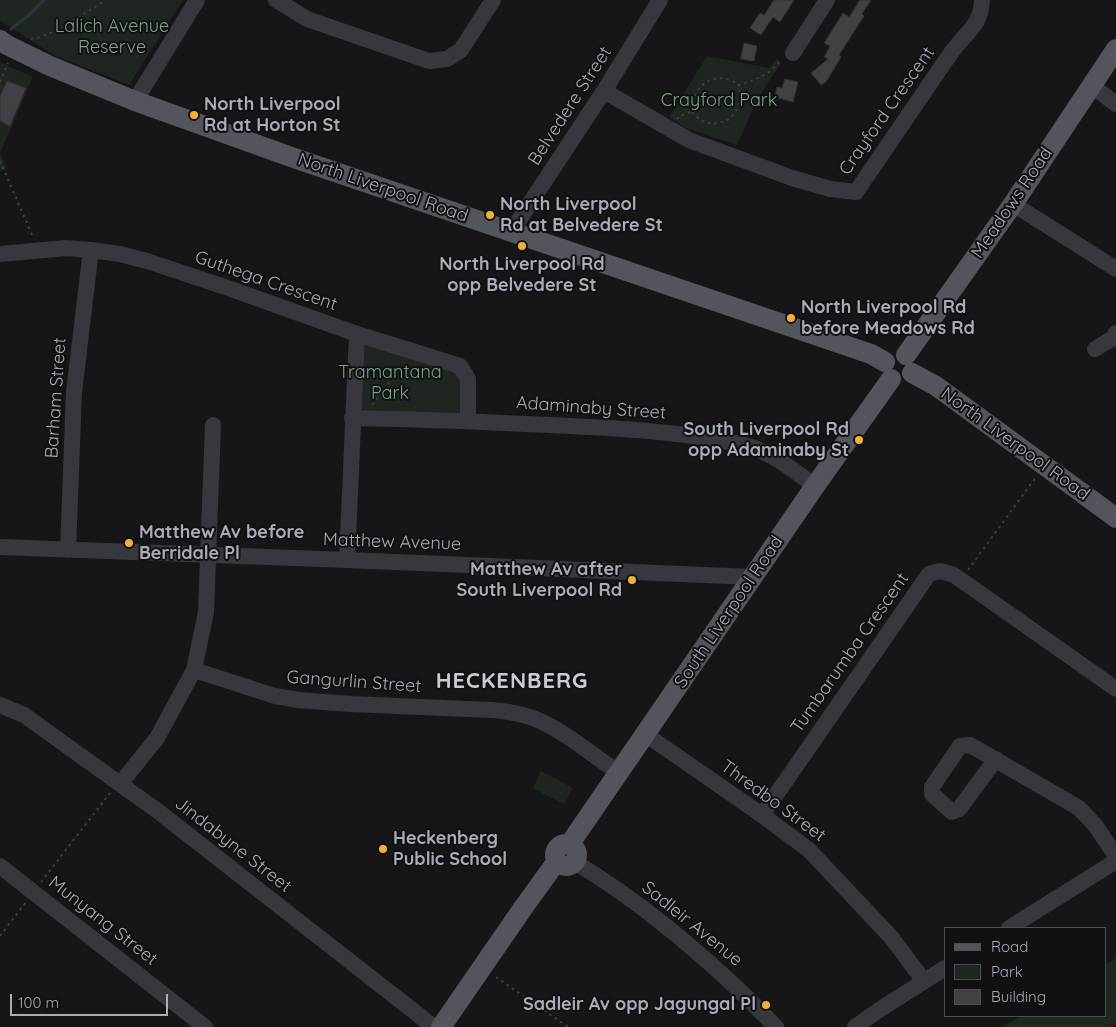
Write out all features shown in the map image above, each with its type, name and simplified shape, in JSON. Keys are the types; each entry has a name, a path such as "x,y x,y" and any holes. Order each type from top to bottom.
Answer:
{"main road":[{"name":"North Liverpool Road","path":"0,40 50,66 134,101 294,158 871,354 888,371"},
{"name":"Meadows Road","path":"909,364 1116,49"},
{"name":"North Liverpool Road","path":"909,364 936,386 1116,518"},
{"path":"888,371 899,382 904,381 908,378 909,364"},
{"name":"South Liverpool Road","path":"441,1027 517,916 566,856 618,772 815,486 888,371"}],"street":[{"path":"134,101 197,0"},
{"path":"276,0 308,19 429,61 448,59 461,50 493,0"},
{"name":"Belvedere Street","path":"511,232 604,91 660,0"},
{"path":"793,53 827,0"},
{"name":"Crayford Crescent","path":"604,91 689,140 792,178 830,189 856,192 944,63 973,28 980,13 982,0"},
{"path":"1092,86 1116,104"},
{"path":"1013,204 1116,269"},
{"name":"Guthega Crescent","path":"0,254 66,248 120,254 228,288 357,334 460,366 468,379 468,420"},
{"name":"Barham Street","path":"68,550 74,392 90,250"},
{"path":"1095,349 1113,338 1116,333"},
{"path":"347,560 358,418 357,334"},
{"name":"Adaminaby Street","path":"358,418 468,420 652,430 719,440 756,449 771,456 815,486"},
{"path":"116,788 157,738 194,670 206,612 213,425"},
{"name":"Matthew Avenue","path":"0,548 752,577"},
{"name":"Tumbarumba Crescent","path":"762,815 929,574 940,571 954,575 1116,689"},
{"name":"Gangurlin Street","path":"194,670 275,696 298,700 512,712 532,718 554,728 618,772"},
{"name":"Jindabyne Street","path":"0,705 24,714 116,788 159,812 434,1027"},
{"name":"Thredbo Street","path":"645,734 809,850 891,937 924,981"},
{"path":"996,759 1079,808 1095,825 1116,856"},
{"name":"Sadleir Avenue","path":"566,856 594,873 670,929 724,974 776,1027"},
{"path":"1010,927 1116,861"},
{"name":"Munyang Street","path":"0,866 205,1027"},
{"path":"854,1027 944,969"}],"path":[{"path":"28,40 58,30 106,0"},
{"path":"739,85 765,76 779,61 793,53"},
{"path":"0,82 9,61"},
{"path":"719,77 731,79 739,85 740,100 737,110 730,119 713,124 701,121 692,112 692,102 696,93 708,81 719,77"},
{"path":"670,129 680,116 692,112"},
{"path":"0,162 33,237 36,250"},
{"path":"358,418 370,408 413,351"},
{"path":"961,580 1036,477"},
{"path":"0,936 116,788"},
{"path":"496,977 568,1027"}],"green space":[{"name":"Lalich Avenue Reserve","path":"0,0 183,0 129,85 54,55 2,22 0,20"},
{"name":"Crayford Park","path":"707,56 769,68 777,59 781,63 758,98 737,145 686,128 669,117"},
{"path":"0,62 33,77 0,153"},
{"path":"0,153 7,168 0,171"},
{"name":"Tramantana Park","path":"370,344 460,376 461,409 459,413 361,410 361,348"},
{"path":"541,771 573,788 564,804 533,788"},
{"path":"1116,958 1116,1025 1111,1027 1002,1027 1019,1017 1106,1017 1106,964"}],"building":[{"path":"774,0 794,0 780,22 773,17 761,35 750,28 760,13 764,15"},
{"path":"860,0 871,0 862,14 864,16 839,55 841,57 826,82 821,85 811,73 828,59 824,57 830,46 824,43 843,13 849,17"},
{"path":"744,43 757,46 754,61 741,59"},
{"path":"785,79 798,82 793,102 775,97 777,87 782,88"},
{"path":"7,81 26,88 10,126 0,121 0,97"}],"waterway":[{"path":"11,29 44,0"}],"place":[{"name":"North Liverpool Rd at Horton St","path":"194,115"},
{"name":"North Liverpool Rd at Belvedere St","path":"490,215"},
{"name":"North Liverpool Rd opp Belvedere St","path":"522,246"},
{"name":"North Liverpool Rd before Meadows Rd","path":"791,318"},
{"name":"South Liverpool Rd opp Adaminaby St","path":"859,440"},
{"name":"Matthew Av before Berridale Pl","path":"129,543"},
{"name":"Matthew Av after South Liverpool Rd","path":"632,580"},
{"name":"Heckenberg Public School","path":"383,849"},
{"name":"Sadleir Av opp Jagungal Pl","path":"766,1005"}],"district":[{"name":"HECKENBERG","path":"512,681"}]}
